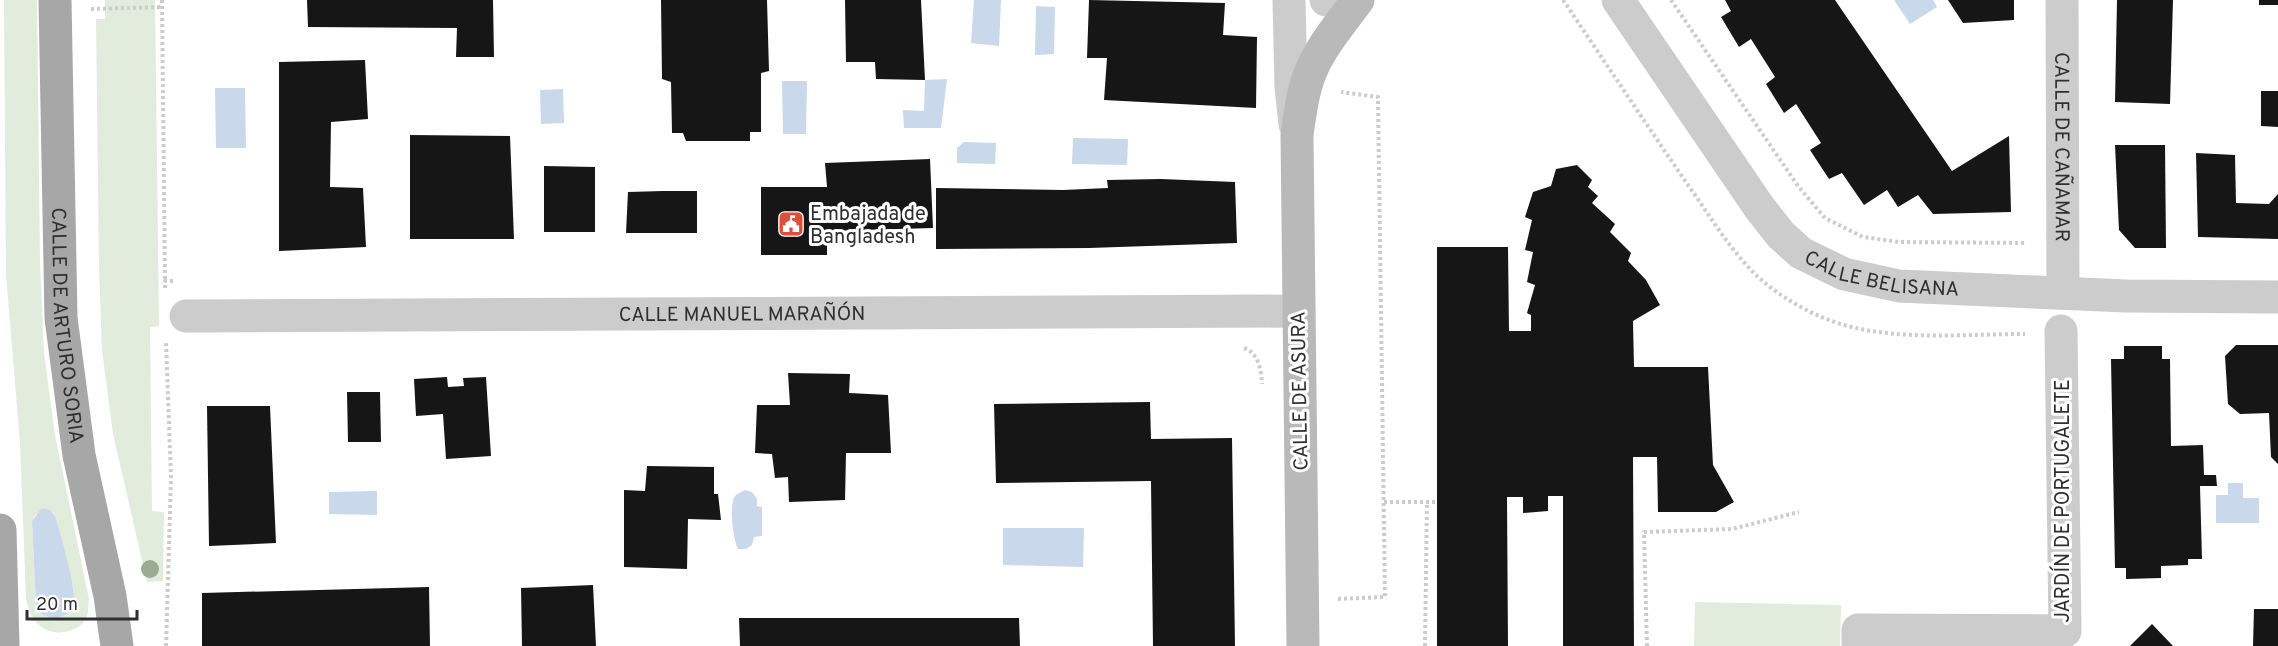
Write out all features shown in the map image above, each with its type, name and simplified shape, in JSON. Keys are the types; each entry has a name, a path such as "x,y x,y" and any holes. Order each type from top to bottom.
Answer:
{"main road":[{"name":"CALLE DE ARTURO SORIA","path":"55,0 62,318 79,455 110,596 117,646"},
{"path":"0,530 3,646"}],"street":[{"path":"1288,0 1291,87 1297,135"},
{"path":"1326,0 1336,0"},
{"name":"CALLE DE ASURA","path":"1302,646 1297,135 1305,87 1311,70 1323,47 1358,0"},
{"name":"CALLE BELISANA","path":"1617,0 1759,207 1781,235 1802,253 1844,274 1899,286 2126,296 2278,297"},
{"name":"CALLE DE CAÑAMAR","path":"2062,0 2063,293"},
{"name":"CALLE MANUEL MARAÑÓN","path":"176,328 1225,310 1299,311"},
{"name":"JARDÍN DE PORTUGALETE","path":"1858,646 1858,630 2065,631 2061,331"}],"path":[{"path":"162,0 165,281"},
{"path":"1563,0 1658,142 1739,257 1785,298 1813,313 1842,324 1875,332 1914,335 2029,334 2061,331"},
{"path":"1671,0 1798,186 1825,218 1863,237 1899,242 2037,243 2063,247"},
{"path":"90,9 162,7"},
{"path":"1335,599 1385,597 1378,97 1337,92"},
{"path":"1225,310 1227,343 1249,350 1258,362 1262,393"},
{"path":"166,646 176,328"},
{"path":"1383,502 1437,502"},
{"path":"1425,646 1427,502"},
{"path":"1647,646 1644,532 1732,529 1799,512"}],"green space":[{"path":"4,0 37,0 40,263 44,353 55,435 89,599 88,614 83,623 68,631 52,632 39,625 30,613 26,598 20,443 6,275","holes":["53,512 74,593 36,605 32,521 35,515"]},
{"path":"105,0 155,0 159,326 150,327 152,511 164,512 163,581 147,582 113,434 102,350 96,19 105,19"},
{"path":"1695,602 1841,605 1840,646 1694,646"}],"water":[{"path":"974,0 1001,0 999,46 971,43"},
{"path":"1894,0 1933,0 1937,7 1910,24"},
{"path":"1036,6 1055,7 1054,54 1035,55"},
{"path":"947,79 941,128 904,128 903,110 924,111 925,80"},
{"path":"782,81 807,81 806,134 783,134"},
{"path":"215,88 245,88 246,148 216,148"},
{"path":"563,89 564,123 541,124 540,90"},
{"path":"1073,138 1128,139 1127,165 1072,164"},
{"path":"964,142 996,143 995,164 957,163 957,148"},
{"path":"2228,483 2243,483 2243,498 2259,498 2259,523 2216,523 2216,495 2228,495"},
{"path":"745,490 752,492 757,499 757,506 762,507 762,536 754,537 752,545 746,549 738,549 733,530 732,505 736,495"},
{"path":"377,491 377,515 329,514 329,492"},
{"path":"41,509 50,510 56,518 73,590 74,600 71,610 53,619 42,614 36,605 32,521"},
{"path":"1003,528 1084,528 1083,567 1003,565"}],"building":[{"path":"307,0 493,0 494,57 456,57 457,28 308,27"},
{"path":"661,0 767,0 769,71 761,73 761,132 750,132 750,141 686,141 683,133 672,133 671,82 662,79"},
{"path":"845,0 921,0 925,80 876,79 875,62 846,62"},
{"path":"1089,0 1225,3 1223,35 1257,37 1256,108 1104,100 1107,58 1087,58"},
{"path":"1725,0 1835,0 1952,171 2009,136 2011,212 1933,214 1918,195 1898,207 1887,190 1864,205 1842,173 1829,179 1810,150 1821,143 1796,104 1784,113 1766,84 1775,77 1751,39 1739,47 1721,17 1731,11"},
{"path":"1948,0 2014,0 2014,20 1963,23"},
{"path":"2117,0 2173,0 2170,104 2115,102"},
{"path":"2259,0 2278,0 2278,5 2259,5"},
{"path":"365,60 368,119 331,122 330,187 363,188 366,247 279,251 279,62"},
{"path":"2261,91 2278,91 2278,127 2261,126"},
{"path":"410,135 510,136 514,239 410,239"},
{"path":"2115,145 2165,145 2166,248 2135,248 2119,230"},
{"path":"2196,153 2235,155 2236,203 2269,204 2278,194 2278,239 2198,237"},
{"path":"930,159 933,228 827,231 827,255 761,255 761,187 827,187 825,163"},
{"path":"1577,165 1592,180 1588,187 1598,196 1592,203 1615,224 1610,232 1631,253 1628,261 1646,280 1660,305 1633,321 1634,367 1708,367 1713,465 1734,502 1716,512 1658,512 1657,457 1633,457 1634,646 1563,646 1563,496 1548,496 1548,511 1523,513 1523,497 1507,497 1508,646 1437,646 1437,247 1508,247 1509,331 1531,331 1531,315 1527,313 1535,285 1527,282 1533,252 1525,250 1532,220 1525,217 1533,192 1551,186 1556,169"},
{"path":"544,166 595,167 595,232 544,232"},
{"path":"1161,179 1235,182 1237,243 1089,248 936,249 936,188 1063,190 1108,188 1107,180"},
{"path":"697,191 697,233 626,233 628,192"},
{"path":"2236,345 2278,345 2278,464 2271,457 2269,413 2240,414 2228,404 2225,356"},
{"path":"2124,346 2162,346 2162,359 2170,359 2171,446 2203,445 2204,475 2216,475 2217,486 2200,486 2202,559 2188,559 2188,565 2161,566 2161,578 2126,579 2126,568 2115,568 2111,359 2124,359"},
{"path":"788,373 850,374 849,393 888,395 891,453 846,453 845,500 789,502 788,477 775,478 772,454 755,453 757,405 790,405"},
{"path":"447,377 448,387 464,386 463,378 486,377 491,456 446,459 443,414 416,416 414,379"},
{"path":"347,392 380,392 381,442 348,442"},
{"path":"1150,402 1151,439 1232,438 1235,646 1153,646 1151,481 996,483 994,404"},
{"path":"207,406 270,406 276,543 209,546"},
{"path":"647,466 714,467 714,494 718,494 721,520 688,519 687,569 624,567 624,490 645,491"},
{"path":"593,585 596,646 522,646 521,588"},
{"path":"429,587 430,646 202,646 202,593"},
{"path":"2254,609 2278,609 2278,646 2253,646"},
{"path":"739,618 1019,618 1020,646 740,646"},
{"path":"2152,624 2173,646 2130,646"}],"place":[{"name":"Embajada de Bangladesh","path":"791,224"}]}
